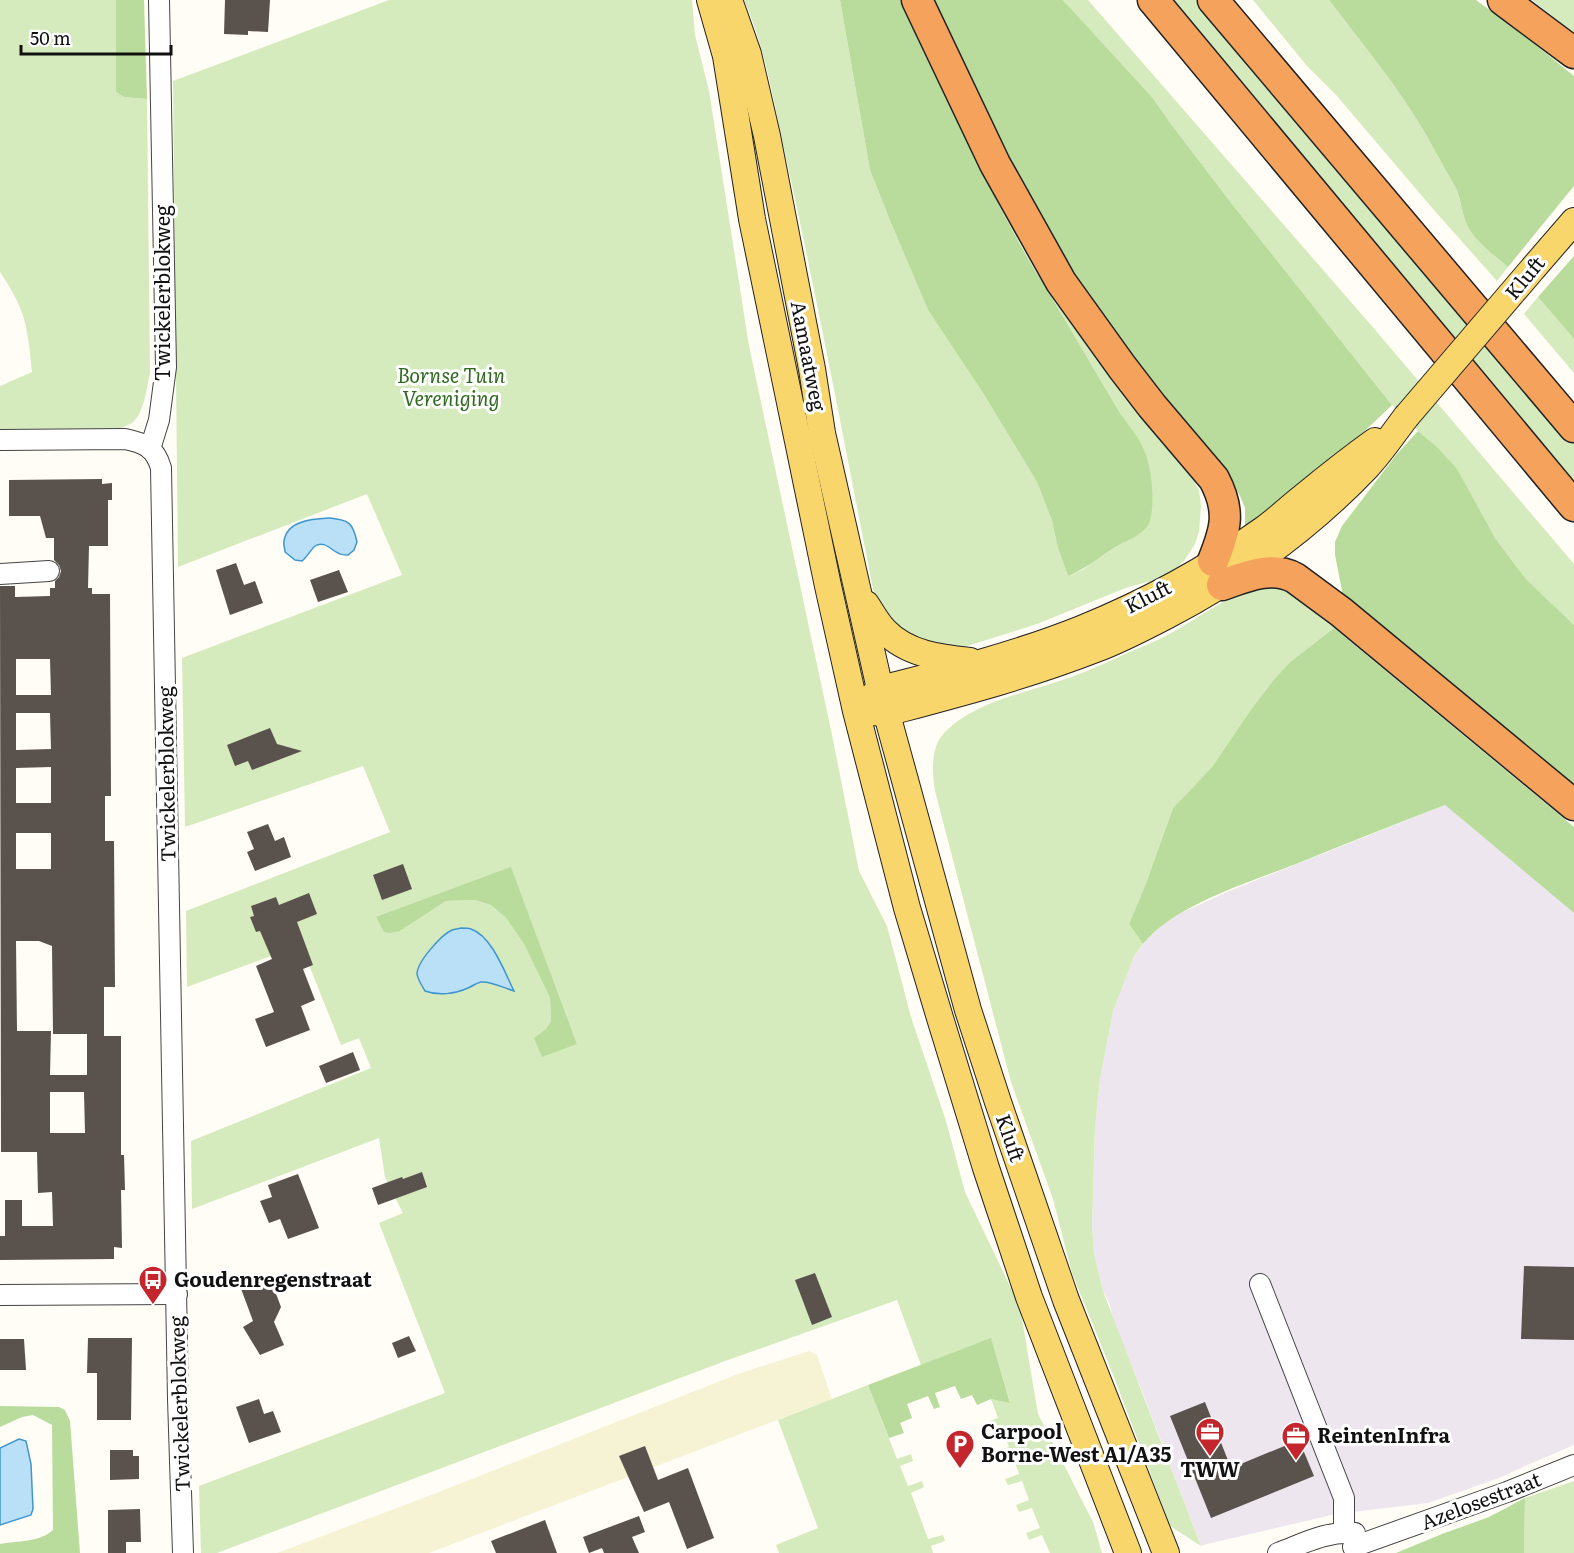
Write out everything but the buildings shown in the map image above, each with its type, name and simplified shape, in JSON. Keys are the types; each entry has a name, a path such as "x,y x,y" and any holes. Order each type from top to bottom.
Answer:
{"highway":[{"path":"917,0 995,164 1060,282 1152,406 1214,479 1223,501 1225,517 1218,573 1277,572 1295,578 1341,612 1574,804"},
{"path":"1213,0 1574,427"},
{"path":"1503,0 1574,53"},
{"path":"1155,4 1574,506"}],"main road":[{"name":"Aamaatweg","path":"710,0 726,56 752,219 856,711"},
{"name":"Aamaatweg","path":"729,0 748,54 767,136 812,369 822,433 883,701"},
{"name":"Kluft","path":"883,701 997,683 1098,648 1152,623 1218,573 1264,528 1406,417 1574,221"},
{"name":"Kluft","path":"1128,1553 1029,1297 986,1168 907,908 856,711 982,662 1089,625 1154,596 1218,573"},
{"path":"858,590 878,622 894,640 927,655 982,662"},
{"name":"Kluft","path":"883,701 965,998 998,1101 1066,1300 1166,1553"}],"street":[{"name":"Twickelerblokweg","path":"159,0 166,367 159,420 150,449 158,457 160,468 183,1553"},
{"path":"0,440 125,439 142,442 150,449"},
{"path":"0,574 49,571"},
{"path":"1260,1284 1344,1498 1349,1540"},
{"path":"0,1295 177,1294"},
{"name":"Azelosestraat","path":"1278,1553 1328,1533 1349,1540 1388,1536 1574,1466"}],"shaded area":[{"path":"1445,805 1574,913 1574,1445 1499,1478 1428,1503 1336,1514 1201,1546 1114,1322 1109,1302 1103,1291 1094,1253 1092,1225 1095,1128 1100,1079 1113,1012 1134,956 1147,939 1166,922 1227,892"},
{"path":"809,1351 817,1355 832,1399 429,1553 277,1553 738,1374"}],"green space":[{"path":"0,0 116,0 116,92 124,97 147,99 150,373 144,400 136,419 115,431 0,431 0,386 32,372 23,317 14,295 0,272"},
{"path":"116,0 144,0 147,99 124,97 116,92"},
{"name":"Bornse Tuin Vereniging","path":"389,0 692,0 695,35 709,91 749,346 859,871 887,926 911,1017 946,1121 965,1192 1020,1307 1038,1414 1093,1522 1102,1553 1050,1553 1042,1535 1029,1540 1026,1533 1040,1528 1032,1508 1019,1512 1016,1505 1029,1500 1022,1481 1008,1485 1005,1479 1019,1474 1012,1454 998,1459 995,1452 1009,1447 1001,1427 987,1431 984,1423 998,1418 991,1399 1010,1402 991,1339 921,1365 897,1300 725,1361 217,1553 201,1553 199,1486 445,1393 379,1223 403,1213 385,1177 379,1138 192,1209 191,1141 371,1068 359,1038 341,1045 301,945 187,987 186,911 390,832 363,766 185,827 182,658 402,575 367,494 178,567 173,81","holes":["511,868 577,1044 545,1030 551,1021 550,998 524,944 506,918 491,905 474,900 446,901 400,931 376,918","471,929 491,946 513,991 489,982 425,991 417,977 418,967 452,930"]},
{"path":"744,0 840,0 870,170 928,310 983,393 1037,482 1052,521 1068,576 1082,570 1139,534 1150,521 1151,483 1144,450 1054,301 1114,381 1188,470 1199,490 1201,506 1199,532 1195,544 1178,567 1152,581 1128,587 1037,624 961,648 935,650 886,619 873,589 818,311 767,71"},
{"path":"840,0 901,0 962,132 1011,229 1144,450 1151,475 1152,495 1152,513 1147,526 1134,537 1068,576 1052,521 1037,482 983,393 928,310 870,170"},
{"path":"931,0 1063,0 1152,97 1232,204 1392,405 1321,470 1245,528 1245,508 1233,483 1076,295"},
{"path":"1063,0 1088,0 1371,325 1574,564 1574,625 1525,578 1495,538 1437,447 1392,405 1232,204 1152,97"},
{"path":"1163,0 1201,0 1574,438 1574,482"},
{"path":"1253,0 1329,0 1382,69 1418,121 1456,188 1465,221 1471,231 1508,267 1497,281 1337,96 1307,66"},
{"path":"1329,0 1476,0 1574,76 1574,186 1508,267 1485,248 1470,231 1456,188 1418,121 1382,69"},
{"path":"1532,0 1574,0 1574,33"},
{"path":"1574,256 1574,339 1538,297"},
{"path":"1538,297 1574,339 1574,373 1524,314"},
{"path":"1418,431 1457,469 1495,538 1525,578 1574,625 1574,792 1344,601 1335,555 1335,542 1342,526 1396,455"},
{"path":"1264,586 1278,587 1293,595 1334,628 1290,662 1250,711 1212,767 1173,808 1129,924 1143,944 1134,956 1113,1012 1100,1079 1095,1128 1092,1225 1094,1253 1103,1291 1201,1546 1170,1526 1072,1273 1053,1199 1011,1082 935,791 933,759 937,744 946,731 973,712 1005,698 1091,669 1166,636 1239,594"},
{"path":"1334,628 1574,827 1574,913 1445,805 1214,896 1174,918 1143,944 1129,924 1173,808 1212,767 1273,681 1290,662"},
{"path":"511,867 577,1044 542,1057 534,1038 545,1030 551,1021 550,998 524,944 506,918 491,905 474,900 446,901 400,931 390,933 384,932 376,917"},
{"path":"991,1338 1010,1403 991,1399 977,1405 972,1395 961,1399 955,1386 935,1393 940,1407 934,1409 928,1396 907,1404 912,1418 900,1423 904,1433 889,1438 868,1385"},
{"path":"868,1385 897,1459 911,1454 913,1461 900,1466 908,1486 922,1481 924,1487 911,1493 928,1539 943,1535 945,1541 931,1546 933,1553 779,1553 776,1545 818,1528 778,1420"},
{"path":"0,1406 59,1407 65,1410 70,1421 80,1553 0,1553 0,1544 35,1539 53,1530 52,1425 33,1415 22,1417 0,1427"},
{"path":"1574,1481 1574,1553 1524,1553 1525,1498"},
{"path":"1525,1498 1524,1553 1396,1553 1489,1517"}],"water":[{"path":"330,518 346,521 354,531 357,542 354,550 348,555 340,554 321,544 314,547 302,561 295,560 285,552 286,534 295,525"},
{"path":"471,929 485,939 497,956 514,991 479,982 452,993 441,994 425,991 417,974 421,963 442,937 452,930"},
{"path":"19,1439 26,1441 31,1464 33,1509 31,1515 0,1525 0,1448"}],"place":[{"name":"Goudenregenstraat","path":"153,1306"},
{"name":"TWW","path":"1210,1458"},
{"name":"ReintenInfra","path":"1296,1462"},
{"name":"Carpool Borne-West A1/A35","path":"960,1470"}]}
